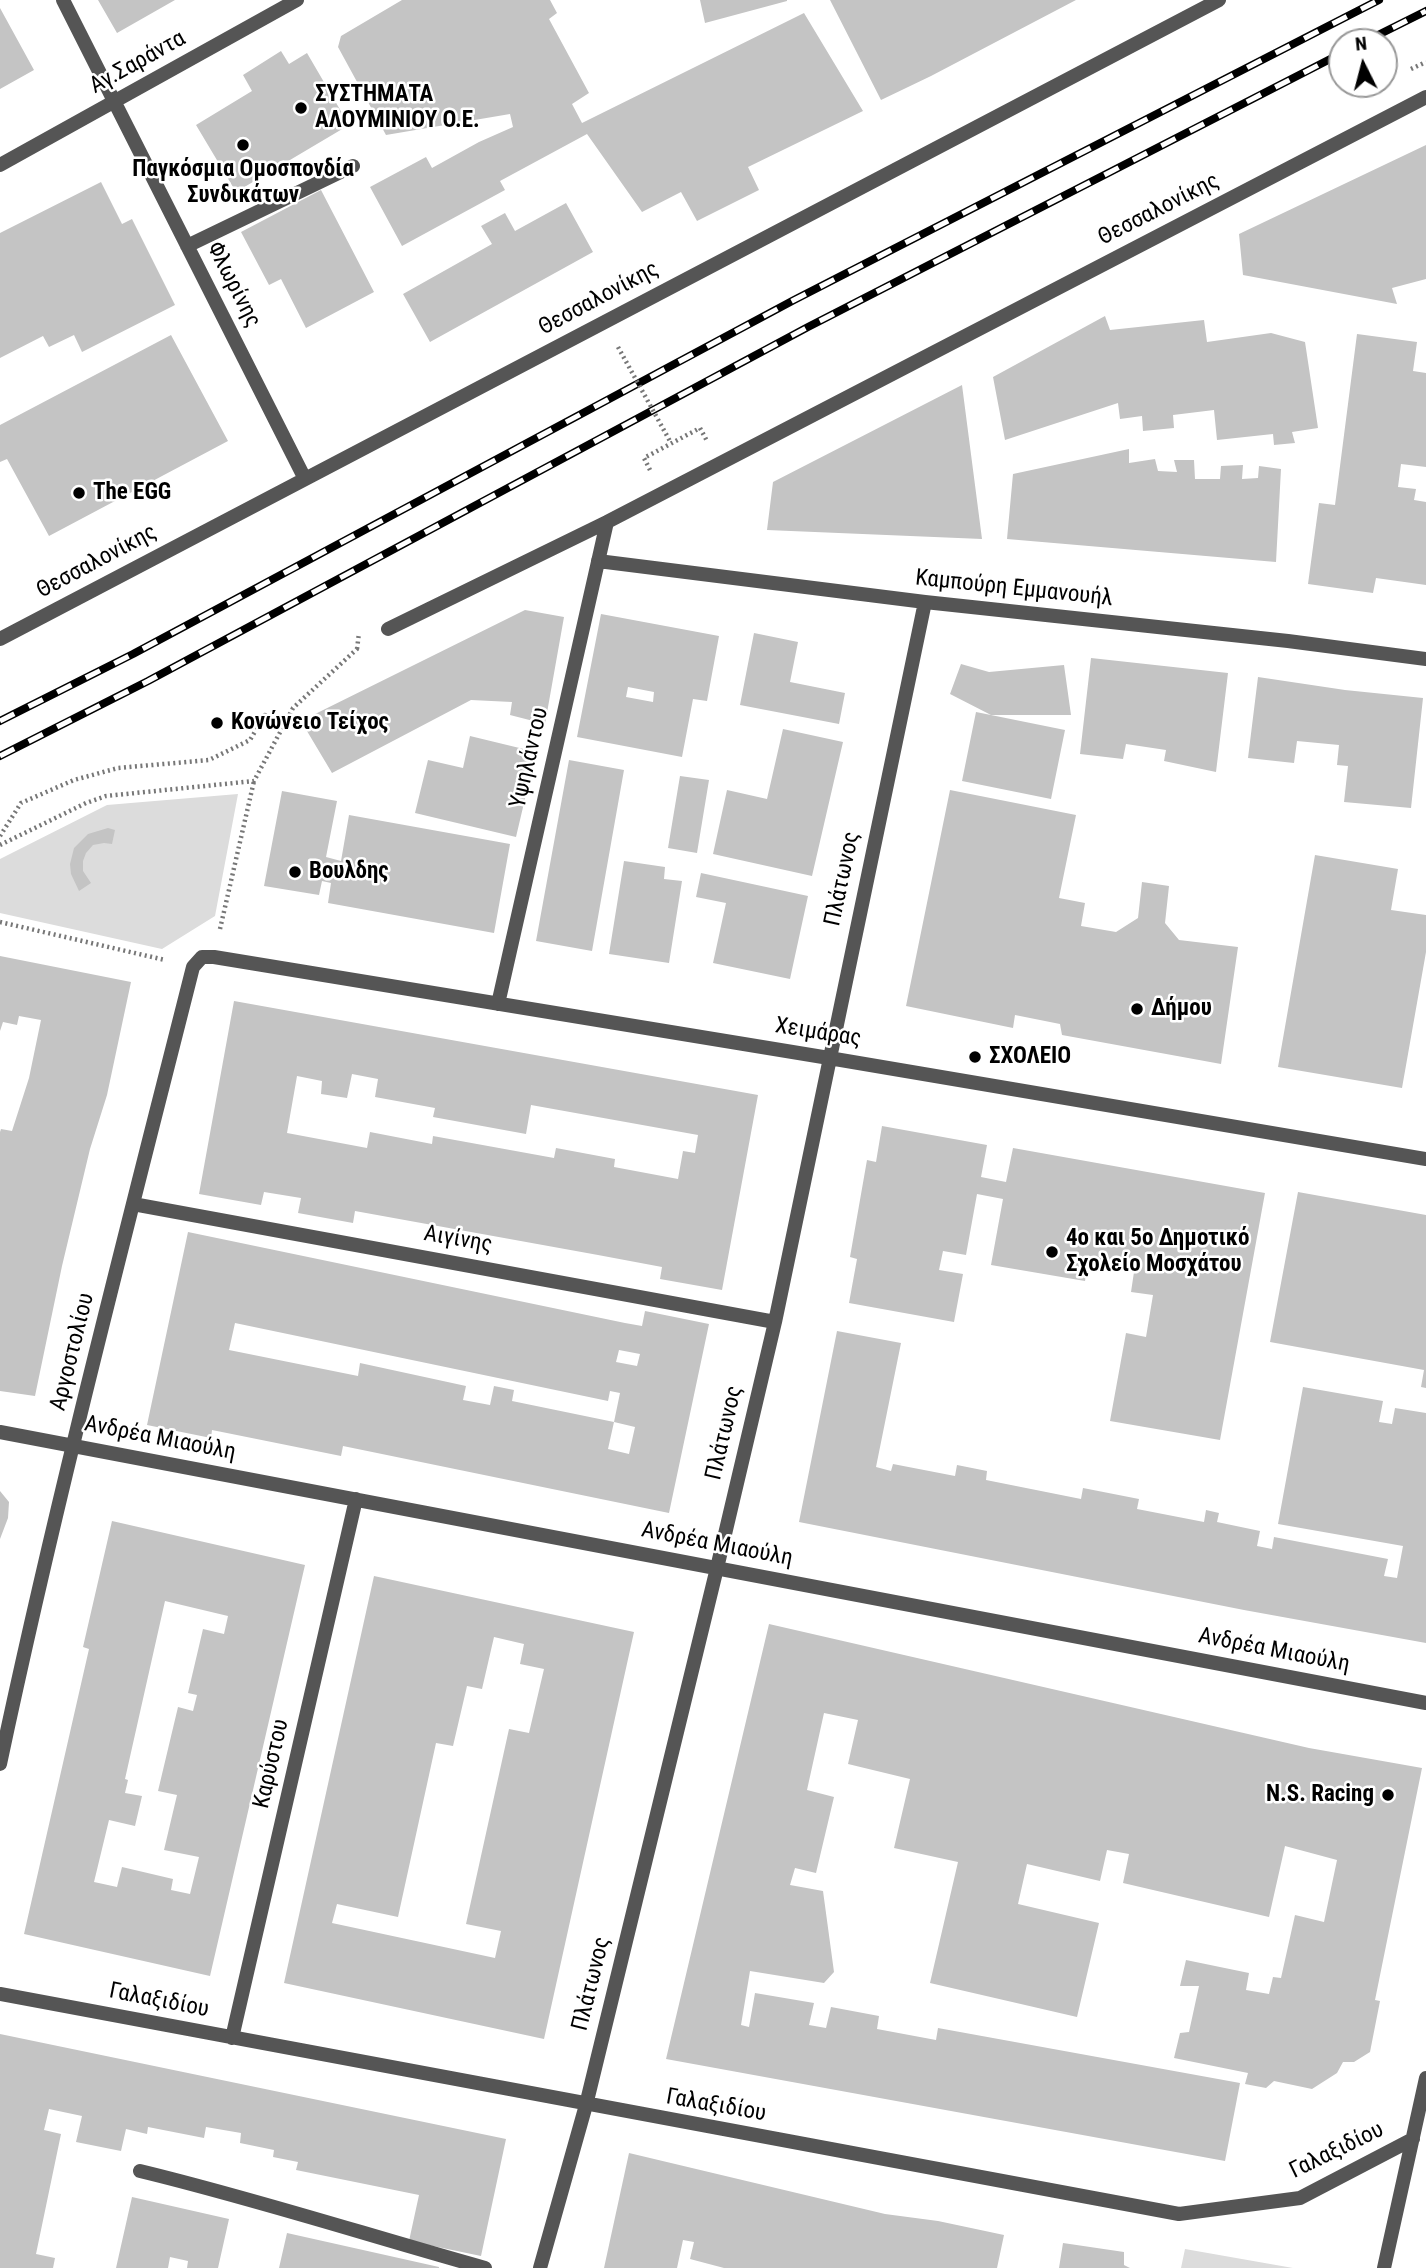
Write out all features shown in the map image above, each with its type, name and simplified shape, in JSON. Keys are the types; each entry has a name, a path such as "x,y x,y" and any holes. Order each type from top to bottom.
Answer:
{"street":[{"name":"Φλωρίνης","path":"64,0 305,479"},
{"name":"Αγ.Σαράντα","path":"0,165 297,0"},
{"name":"Θεσσαλονίκης","path":"0,639 1219,0"},
{"name":"Θεσσαλονίκης","path":"388,629 607,522 1426,97"},
{"path":"187,246 353,166"},
{"name":"Υψηλάντου","path":"498,1004 607,522"},
{"name":"Καμπούρη Εμμανουήλ","path":"598,561 925,602 1288,641 1426,659"},
{"name":"Πλάτωνος","path":"540,2268 586,2105 775,1322 925,602"},
{"name":"Χειμάρας","path":"203,960 498,1004 1426,1159"},
{"name":"Αργοστολίου","path":"0,1759 133,1203 203,960"},
{"name":"Αιγίνης","path":"133,1203 775,1322"},
{"name":"Ανδρέα Μιαούλη","path":"0,1432 1426,1703"},
{"name":"Καρύστου","path":"232,2038 356,1499"},
{"name":"Γαλαξιδίου","path":"0,1994 1179,2214 1300,2198 1413,2139"},
{"path":"1384,2268 1426,2078"},
{"path":"141,2171 485,2268"}],"path":[{"path":"618,347 671,443"},
{"path":"644,458 700,428"},
{"path":"0,922 203,960 254,781 293,708 357,649"},
{"path":"0,836 21,803 74,780 118,768 209,760 250,740 265,715 284,724"},
{"path":"0,845 106,796 254,781"}],"shaded area":[{"path":"238,794 215,916 162,949 0,913 0,859 107,805"},
{"path":"1185,2249 1293,2268 1181,2268"}],"building":[{"path":"98,0 175,0 117,33"},
{"path":"402,0 550,0 557,13 549,19 589,93 572,104 582,123 804,13 863,111 748,167 759,190 697,221 681,192 642,212 587,134 500,181 505,190 402,246 370,187 426,157 432,168 513,127 510,114 386,135 338,47 341,36"},
{"path":"700,0 787,0 787,1 705,23"},
{"path":"830,0 1076,0 881,100"},
{"path":"0,8 34,70 0,89"},
{"path":"281,51 289,64 307,53 349,125 236,192 196,125 252,91 243,75"},
{"path":"1426,145 1426,279 1392,288 1397,304 1243,275 1239,234"},
{"path":"101,182 122,224 132,219 175,305 82,352 74,335 49,347 43,336 0,358 0,233"},
{"path":"321,190 374,292 306,328 281,279 269,285 241,232"},
{"path":"566,203 593,252 430,342 403,294 492,244 481,226 505,213 515,231"},
{"path":"1105,316 1110,330 1204,320 1207,342 1271,333 1305,342 1318,428 1292,432 1295,443 1274,445 1273,434 1217,440 1214,410 1173,415 1174,428 1143,431 1142,416 1120,419 1118,403 1005,440 993,377"},
{"path":"1357,334 1417,342 1413,371 1426,373 1426,467 1401,464 1398,487 1416,489 1414,500 1426,502 1426,585 1376,578 1373,593 1308,584 1319,503 1335,505"},
{"path":"171,335 228,441 49,536 7,459 0,462 0,425"},
{"path":"962,385 982,539 767,530 773,482"},
{"path":"1129,449 1129,463 1155,459 1158,471 1177,472 1174,460 1194,460 1195,479 1220,479 1221,466 1243,465 1242,479 1258,478 1259,466 1281,469 1276,562 1007,539 1013,474"},
{"path":"525,610 564,617 545,724 510,715 512,702 471,700 332,773 301,721"},
{"path":"601,614 719,636 707,701 693,699 682,757 577,737","holes":["628,687 654,692 653,702 626,697"]},
{"path":"754,633 798,642 790,682 845,693 839,724 740,705"},
{"path":"1091,658 1228,673 1216,772 1164,761 1166,750 1126,744 1123,759 1080,754"},
{"path":"961,664 989,672 1064,665 1071,715 991,715 950,694"},
{"path":"1258,677 1423,698 1411,808 1344,802 1348,766 1337,765 1339,745 1297,741 1294,763 1248,758"},
{"path":"976,712 1065,730 1051,799 962,781"},
{"path":"783,729 843,742 812,876 713,854 727,790 767,799"},
{"path":"470,736 536,752 516,837 415,813 428,760 463,768"},
{"path":"569,760 624,770 592,951 536,941"},
{"path":"680,776 709,780 697,853 668,848"},
{"path":"950,790 1076,815 1059,898 1085,903 1081,926 1116,932 1138,918 1142,882 1169,886 1165,923 1179,940 1238,947 1221,1064 1062,1035 1060,1024 1015,1015 1013,1028 906,1006"},
{"path":"282,791 337,801 326,857 341,861 349,815 510,844 494,933 328,903 331,883 322,881 319,895 264,886"},
{"path":"108,828 115,830 112,844 93,845 86,853 83,871 91,883 79,891 71,874 70,864 74,848 88,834"},
{"path":"1315,855 1398,869 1391,910 1426,915 1426,952 1402,1088 1278,1067"},
{"path":"624,861 665,867 664,879 682,881 669,963 609,954"},
{"path":"701,873 808,896 790,979 713,963 726,903 696,897"},
{"path":"0,956 131,982 107,1095 90,1149 62,1266 35,1396 0,1391 0,1132 1,1129 12,1131 29,1078 41,1020 19,1016 17,1025 3,1022 0,1031"},
{"path":"234,1001 758,1095 722,1290 660,1279 662,1267 598,1255 355,1211 353,1223 298,1213 301,1198 264,1192 261,1205 199,1194","holes":["352,1074 378,1079 375,1097 435,1108 433,1117 526,1134 531,1105 698,1135 695,1153 683,1151 678,1179 614,1167 615,1159 556,1148 554,1158 433,1136 432,1144 370,1132 367,1148 287,1133 297,1076 322,1081 321,1094 347,1098"]},
{"name":"4ο και 5ο Δημοτικό Σχολείο Μοσχάτου","path":"882,1126 987,1145 981,1177 1006,1182 1013,1148 1265,1193 1220,1440 1110,1421 1126,1333 1146,1337 1153,1295 1131,1292 1134,1272 1088,1264 1085,1281 991,1265 1003,1199 977,1194 966,1255 943,1251 939,1270 963,1274 954,1322 849,1303 857,1259 850,1257 867,1160 876,1162"},
{"path":"1298,1192 1426,1215 1426,1388 1421,1387 1424,1370 1270,1342"},
{"path":"188,1232 625,1323 642,1326 645,1311 709,1324 669,1513 343,1446 341,1456 212,1430 211,1438 147,1425","holes":["235,1323 608,1401 610,1391 620,1393 614,1422 512,1401 514,1390 494,1386 490,1405 463,1400 466,1386 360,1363 358,1376 229,1350","619,1350 640,1354 637,1366 616,1362","614,1422 635,1427 629,1454 608,1449"]},
{"path":"837,1331 901,1343 876,1467 891,1471 893,1464 955,1476 957,1465 987,1471 986,1480 1081,1499 1083,1488 1139,1499 1137,1509 1204,1522 1206,1510 1219,1513 1217,1522 1260,1531 1257,1546 1272,1549 1274,1537 1388,1559 1384,1576 1397,1578 1403,1546 1278,1524 1303,1387 1383,1401 1379,1422 1392,1424 1395,1408 1426,1413 1426,1643 799,1522"},
{"path":"0,1491 9,1502 8,1518 0,1539"},
{"path":"112,1521 305,1565 210,1976 24,1934 89,1649 83,1647","holes":["165,1601 228,1616 224,1634 203,1629 188,1693 197,1695 193,1711 178,1707 158,1791 177,1795 164,1850 199,1857 190,1894 171,1890 173,1879 122,1867 117,1887 94,1882 109,1820 135,1826 142,1796 125,1793 128,1780 125,1779"]},
{"path":"374,1576 634,1632 544,2039 284,1983","holes":["494,1637 524,1644 520,1664 544,1669 529,1733 509,1729 466,1924 501,1931 495,1958 332,1923 337,1904 398,1917 436,1743 453,1746 467,1686 482,1689"]},
{"path":"769,1624 1309,1748 1422,1768 1375,2000 1380,2001 1370,2052 1354,2062 1343,2062 1337,2073 1312,2089 1274,2081 1266,2088 1245,2084 1248,2073 1174,2058 1180,2033 1189,2032 1199,1986 1180,1986 1186,1960 1249,1973 1246,1990 1269,1994 1273,1977 1281,1978 1295,1915 1324,1922 1337,1860 1285,1846 1269,1917 1123,1883 1129,1854 1107,1850 1100,1881 1027,1864 1018,1904 1099,1923 1077,2017 930,1983 958,1862 894,1848 910,1779 848,1764 858,1720 824,1713 807,1790 834,1797 816,1873 795,1868 790,1885 823,1891 834,1972 824,1983 750,1971 741,2025 749,2027 755,1993 814,2003 809,2025 826,2028 831,2007 879,2016 877,2029 936,2040 938,2028 1240,2083 1225,2161 666,2059"},
{"path":"0,2034 506,2139 481,2256 409,2241 419,2195 296,2170 298,2162 273,2157 274,2150 240,2143 241,2133 206,2127 204,2138 148,2127 147,2134 126,2129 121,2151 76,2142 82,2116 49,2109 44,2130 61,2134 36,2254 55,2258 53,2268 0,2268"},
{"path":"629,2153 885,2214 938,2221 1004,2235 997,2268 724,2268 690,2259 694,2242 683,2240 677,2268 604,2268"},
{"path":"132,2197 229,2219 218,2268 187,2268 188,2261 170,2257 168,2268 116,2268"},
{"path":"287,2233 439,2267 439,2268 279,2268"},
{"path":"1063,2243 1124,2252 1124,2265 1130,2268 1059,2268"}],"railway":[{"path":"0,721 133,654 794,300 1379,0"},
{"path":"1392,28 1426,11"},
{"path":"0,756 148,681 808,327 1328,60"}],"place":[{"name":"ΣΥΣΤΗΜΑΤΑ ΑΛΟΥΜΙΝΙΟΥ Ο.Ε.","path":"301,108"},
{"name":"Παγκόσμια Ομοσπονδία Συνδικάτων","path":"243,145"},
{"name":"The EGG","path":"79,493"},
{"name":"Κονώνειο Τείχος","path":"217,723"},
{"name":"Βουλδης","path":"295,872"},
{"name":"Δήμου","path":"1137,1009"},
{"name":"ΣΧΟΛΕΙΟ","path":"975,1057"},
{"name":"4ο και 5ο Δημοτικό Σχολείο Μοσχάτου","path":"1052,1252"},
{"name":"N.S. Racing","path":"1388,1795"}]}
